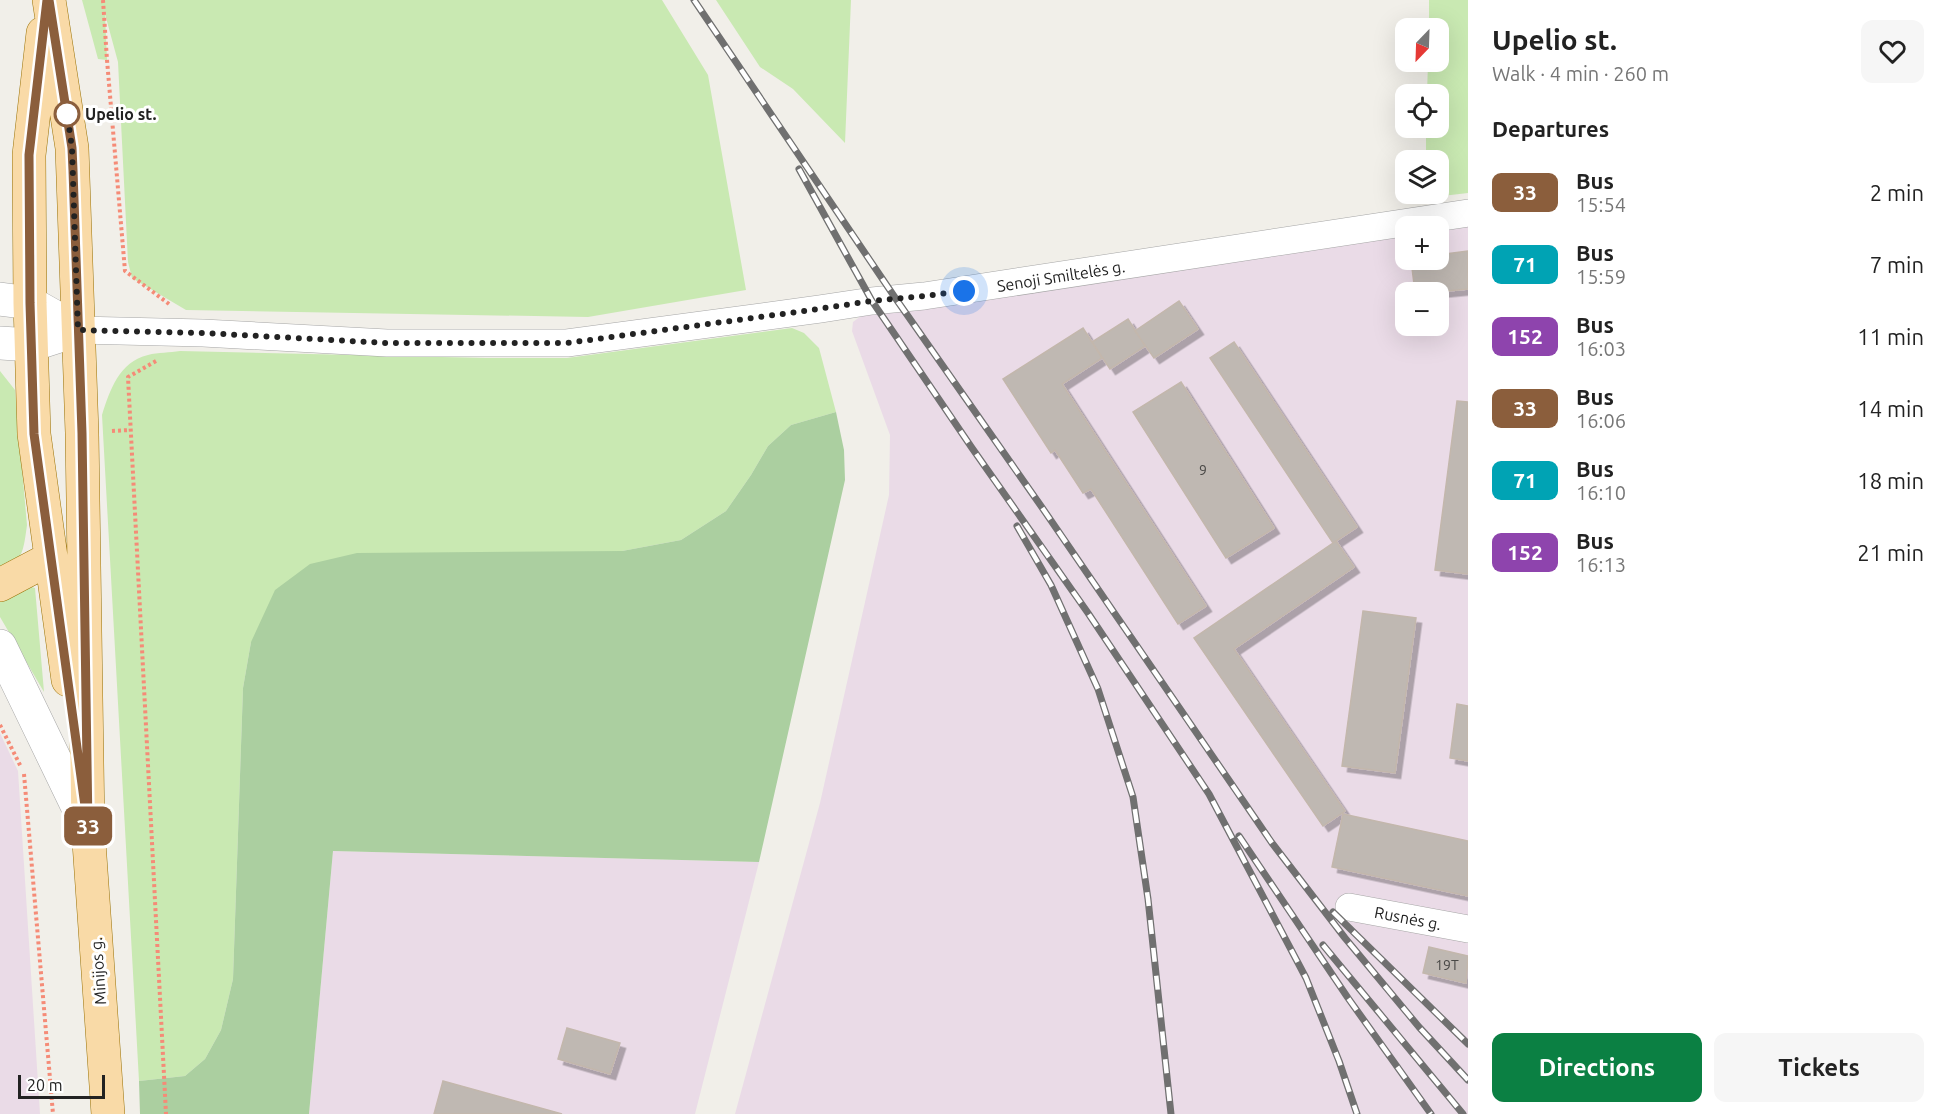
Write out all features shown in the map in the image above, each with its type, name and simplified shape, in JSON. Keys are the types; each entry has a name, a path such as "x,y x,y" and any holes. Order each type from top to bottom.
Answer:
{"main road":[{"name":"Minijos g.","path":"48,0 29,155 15,301 16,344 34,434 88,828"},
{"name":"Minijos g.","path":"48,0 72,148 82,433 88,828 108,1114"},
{"path":"0,585 51,558"}],"street":[{"name":"Senoji Smiltelės g.","path":"78,330 387,343 567,343 872,301 924,296 1468,213"},
{"path":"15,301 78,330"},
{"path":"16,344 78,330"},
{"path":"0,646 88,828"},
{"name":"Rusnės g.","path":"1349,907 1468,929"}],"path":[{"path":"103,0 125,272 169,304 155,362 128,377 166,1114"},
{"path":"0,725 25,776 53,1114"}],"shaded area":[{"path":"1468,226 1468,1114 735,1114 820,803 889,495 890,435 852,331 853,322 861,316 1395,237 1395,270 1449,270 1449,229"},
{"path":"0,733 18,771 40,1114 0,1114"},
{"path":"333,851 759,862 695,1114 309,1114"}],"green space":[{"path":"82,0 662,0 708,75 746,290 588,317 186,310 132,278 128,262 118,62 105,14 107,60 98,59"},
{"path":"716,0 851,0 845,143 793,89 760,67"},
{"path":"1429,0 1468,0 1468,193 1449,195 1449,150 1426,150 1426,138 1449,138 1449,84 1427,84 1428,72 1449,72 1449,18 1429,18"},
{"path":"792,328 804,333 819,348 836,412 791,425 768,446 726,511 681,540 622,551 251,642 243,688 233,979 221,1030 205,1059 185,1076 139,1081 102,415 112,387 123,370 148,355 180,351 567,358"},
{"path":"0,371 15,390 27,525 21,555 0,576"},
{"path":"836,412 844,450 845,480 759,862 333,851 309,1114 140,1114 139,1081 185,1076 205,1059 221,1030 233,979 243,688 251,642 275,590 310,564 357,553 622,551 681,540 726,511 768,446 791,425"},
{"path":"28,586 35,588 44,692 0,617 0,598"}],"building":[{"path":"1468,251 1468,289 1449,291 1449,282 1414,282 1412,270 1449,270 1449,254"},
{"path":"1179,301 1198,329 1154,358 1135,331"},
{"path":"1128,319 1145,346 1110,369 1092,342"},
{"path":"1083,328 1102,358 1062,384 1206,606 1178,624 1091,489 1083,493 1055,450 1051,453 1003,379"},
{"path":"1234,342 1357,527 1333,543 1210,358"},
{"path":"1181,382 1274,528 1226,558 1133,412"},
{"path":"1457,401 1468,402 1468,574 1435,570"},
{"path":"1336,541 1354,567 1234,649 1345,811 1323,826 1194,638"},
{"path":"1363,611 1416,618 1395,773 1342,766"},
{"path":"1457,704 1468,706 1468,761 1450,758"},
{"path":"1343,814 1468,841 1468,896 1332,867"},
{"path":"1429,947 1468,956 1466,983 1423,973"},
{"path":"567,1028 620,1043 610,1074 558,1059"},
{"path":"443,1081 562,1114 434,1114"}],"railway":[{"path":"694,0 896,299 1272,843 1345,938 1419,1027 1468,1080"},
{"path":"799,169 872,301 1088,613 1209,794 1306,978 1357,1114"},
{"path":"1017,526 1051,585 1098,689 1133,797 1148,899 1171,1114"},
{"path":"1239,836 1348,998 1431,1114"},
{"path":"1333,912 1468,1044"},
{"path":"1323,945 1463,1114"}],"bus line":[{"name":"33","path":"47,0 29,155 34,434 88,828 82,433 72,148 49,0"}],"place":[{"name":"Upelio st.","path":"67,114"}],"route":[{"path":"67,114 66,106 72,148 78,330 204,333 387,343 567,343 872,301 964,291"}]}
